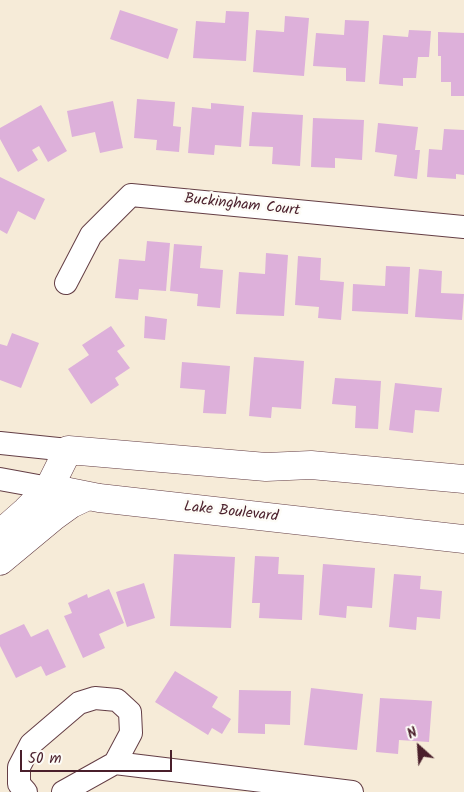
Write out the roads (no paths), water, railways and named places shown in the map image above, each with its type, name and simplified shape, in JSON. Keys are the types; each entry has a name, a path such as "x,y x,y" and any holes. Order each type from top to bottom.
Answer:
{"street":[{"name":"Buckingham Court","path":"66,284 91,235 131,195 464,227"},
{"path":"0,443 266,467 312,465 464,480"},
{"path":"0,534 49,488 68,450"},
{"name":"Lake Boulevard","path":"0,479 99,498 464,539"},
{"path":"0,560 59,512 88,496"},
{"path":"26,792 19,784 19,767 31,744 79,703 95,698 117,700 130,712 131,733 115,763 63,792"},
{"path":"115,763 352,792"}]}
